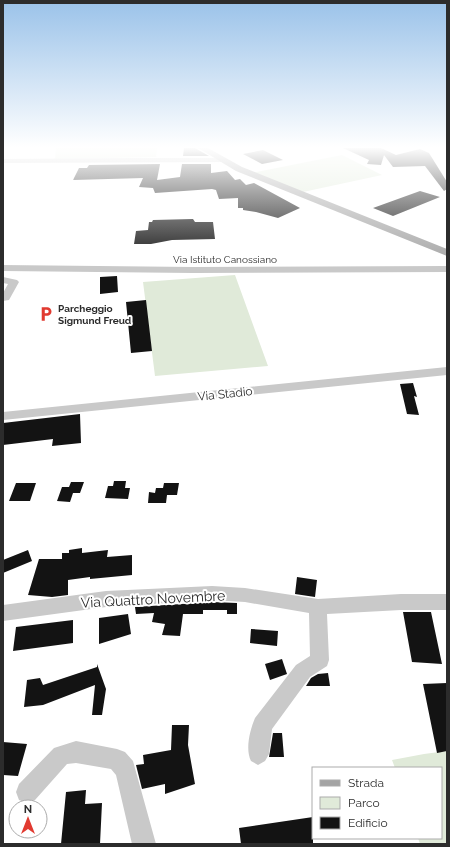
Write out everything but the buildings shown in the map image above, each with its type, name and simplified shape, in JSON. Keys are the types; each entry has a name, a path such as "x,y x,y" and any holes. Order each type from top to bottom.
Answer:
{"main road":[{"path":"283,188 447,253"}],"street":[{"name":"Via Istituto Canossiano","path":"3,268 193,270 447,269"},
{"path":"3,275 17,275 23,268"},
{"path":"3,280 14,282 5,298 3,298"},
{"name":"Via Stadio","path":"3,416 447,371"},
{"name":"Via Quattro Novembre","path":"3,613 106,599 212,593 245,595 318,607 401,602 447,602"},
{"path":"258,754 262,725 303,671 320,660 318,607"},
{"path":"27,792 61,755 76,752 117,760 125,769 144,844"}],"green space":[{"path":"291,188 324,188 303,192"},
{"path":"235,275 268,366 155,376 143,282"},
{"path":"447,751 447,844 420,844 418,839 442,839 442,767 395,767 392,760"}],"place":[{"name":"Parcheggio Sigmund Freud","path":"46,314"}]}
